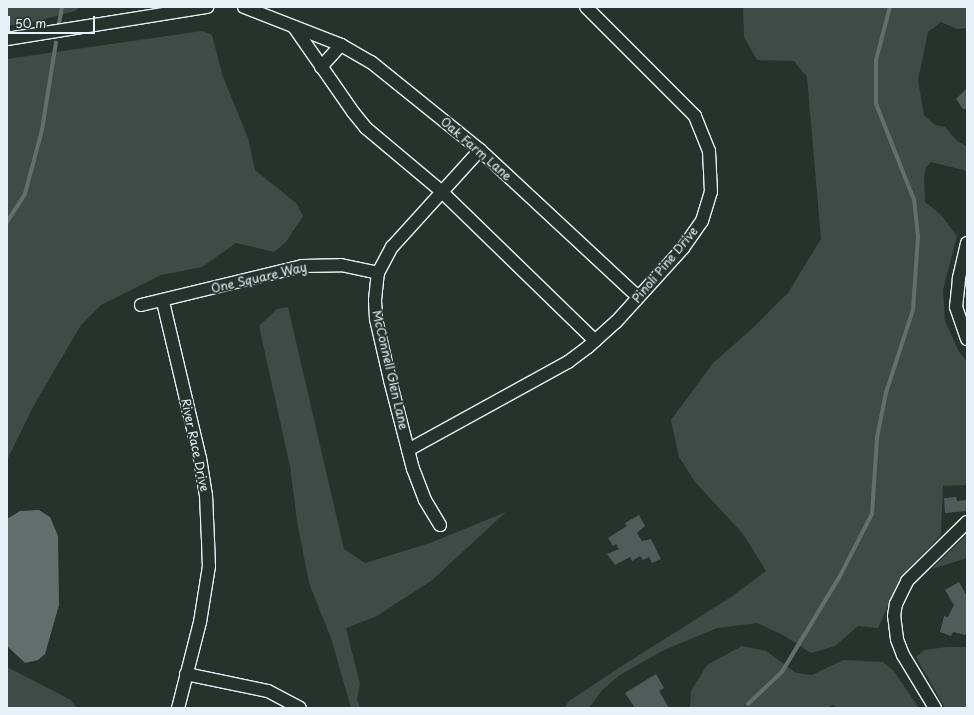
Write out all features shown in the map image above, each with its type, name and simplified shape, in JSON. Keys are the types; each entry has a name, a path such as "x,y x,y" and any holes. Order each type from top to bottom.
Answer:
{"street":[{"path":"7,39 207,7"},
{"name":"Oak Farm Lane","path":"244,7 341,45 371,62 480,150 638,297"},
{"name":"Pinoli Pine Drive","path":"408,450 568,362 595,341 683,248 702,221 711,192 709,151 695,116 586,7"},
{"path":"294,27 321,67 366,128 441,191 595,341"},
{"path":"321,67 341,45"},
{"name":"McConnell Glen Lane","path":"440,525 420,489 408,450 376,319 375,300 378,273 392,248 441,191 480,150"},
{"path":"967,243 959,279 956,307 967,339"},
{"name":"One Square Way","path":"141,306 163,302 302,266 341,265 378,273"},
{"name":"River Race Drive","path":"163,302 200,458 206,495 209,566 200,622 178,708"},
{"path":"935,708 903,654 897,639 894,616 896,604 907,581 967,522"},
{"path":"186,674 268,691 300,708"}],"shaded area":[{"path":"7,7 80,7 75,11 30,23 7,26"},
{"path":"743,7 967,7 967,28 957,29 941,22 928,32 918,80 924,115 935,125 945,127 957,141 967,146 967,171 931,162 926,167 924,177 925,202 941,215 957,236 943,290 945,321 959,352 967,361 967,485 943,486 941,535 902,575 878,628 858,626 835,646 811,653 783,635 757,623 717,628 662,651 620,675 602,690 589,708 564,708 569,701 731,597 766,571 743,534 695,482 679,457 671,420 713,363 754,327 788,293 821,239 807,77 794,61 757,60 744,37"},
{"path":"202,31 212,35 222,74 248,138 255,170 297,204 303,216 286,242 274,252 236,243 202,267 161,275 101,305 81,325 34,405 7,460 7,59"},
{"path":"288,307 344,549 365,563 430,543 506,512 431,581 375,617 346,628 360,684 357,699 360,708 351,708 331,638 309,583 297,521 290,466 259,326 277,309"},
{"path":"39,510 50,517 58,536 59,605 45,654 38,660 25,663 7,646 7,519 20,511"},
{"path":"967,534 967,558 932,569"},
{"path":"742,646 766,651 796,673 812,675 843,660 883,662 893,670 919,708 838,708 833,705 827,708 690,708 691,691 707,665"},
{"path":"947,647 967,647 967,708 945,708 916,657 924,650"},
{"path":"7,667 71,700 76,707 7,708"}],"building":[{"path":"967,88 967,109 963,109 956,99"},
{"path":"956,497 957,501 966,500 967,511 945,513 944,498"},
{"path":"639,515 645,526 637,533 642,541 651,539 661,559 652,563 649,557 643,560 640,556 632,561 630,557 615,565 607,554 619,549 616,544 613,546 608,538 627,526 625,523"},
{"path":"959,582 967,596 967,630 965,635 953,632 951,636 940,632 944,616 948,617 954,605 945,590"},
{"path":"656,674 664,688 659,691 669,708 635,708 625,693"}],"waterway":[{"path":"59,24 62,7"},
{"path":"748,704 782,672 839,578 872,514 877,438 886,393 913,310 918,237 914,200 876,104 876,60 890,7"},
{"path":"7,222 25,194 42,130 56,43"}]}
